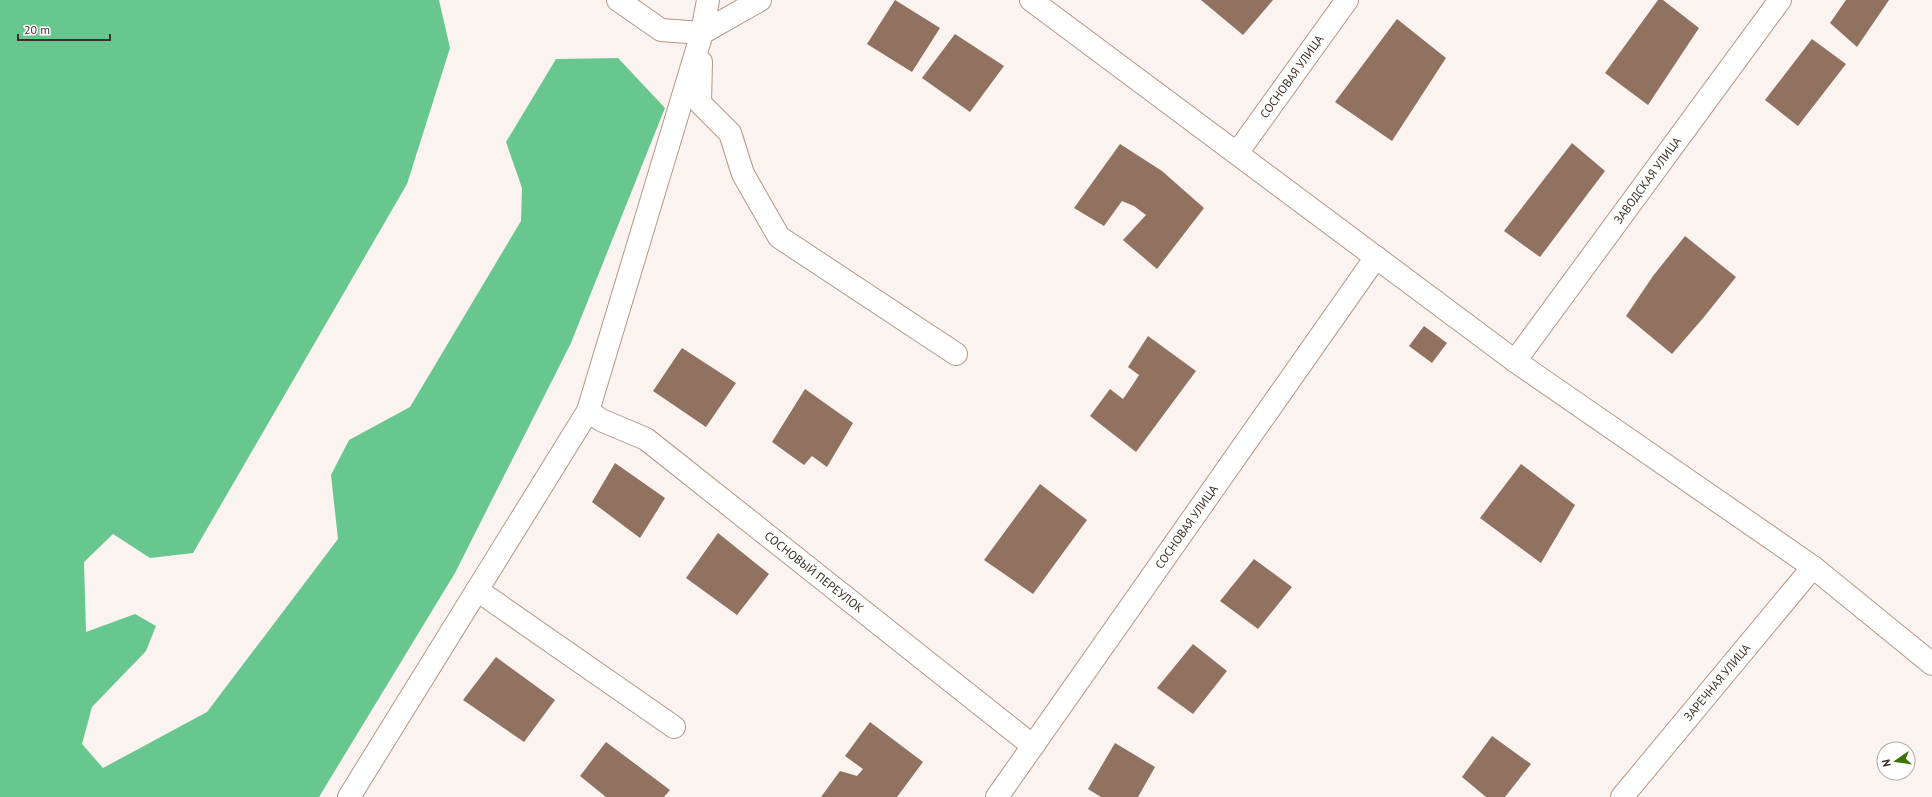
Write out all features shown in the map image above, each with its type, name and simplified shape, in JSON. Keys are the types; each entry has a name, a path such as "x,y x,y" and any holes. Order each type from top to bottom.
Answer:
{"street":[{"path":"618,0 661,30 702,33 760,0"},
{"path":"349,797 588,412 702,33 708,0"},
{"path":"1031,0 1515,361 1813,567 1932,664"},
{"name":"СОСНОВАЯ УЛИЦА","path":"1237,153 1347,0"},
{"name":"ЗАВОДСКАЯ УЛИЦА","path":"1515,361 1780,0"},
{"path":"702,33 700,103 730,133 743,174 779,238 956,354"},
{"name":"СОСНОВАЯ УЛИЦА","path":"997,797 1376,257"},
{"name":"СОСНОВЫЙ ПЕРЕУЛОК","path":"588,412 601,420 646,439 1033,746"},
{"name":"ЗАРЕЧНАЯ УЛИЦА","path":"1622,797 1813,567"},
{"path":"477,590 674,727"}],"green space":[{"path":"0,0 439,0 450,48 407,184 193,553 150,558 113,534 84,562 86,632 135,614 156,626 146,651 92,707 82,744 103,768 207,712 338,539 331,475 349,440 410,407 521,221 522,188 506,142 556,59 618,58 665,108 571,343 455,573 319,797 0,797"}],"building":[{"path":"895,0 940,28 912,72 867,44"},
{"path":"1201,0 1273,0 1243,35"},
{"path":"1658,0 1663,0 1699,28 1648,105 1605,73"},
{"path":"1846,0 1889,0 1857,47 1830,23"},
{"path":"1397,19 1446,58 1392,141 1335,102"},
{"path":"955,34 1004,66 970,112 922,78"},
{"path":"1812,39 1846,64 1798,126 1765,100"},
{"path":"1572,143 1605,171 1540,257 1504,231"},
{"path":"1120,144 1162,171 1204,208 1157,269 1123,240 1146,215 1134,206 1122,201 1104,226 1074,208"},
{"path":"1685,236 1736,277 1672,354 1626,316 1653,276"},
{"path":"1424,326 1447,343 1432,363 1409,346"},
{"path":"1148,336 1196,371 1136,452 1090,416 1110,389 1123,399 1139,375 1128,367"},
{"path":"682,348 736,383 706,427 653,391"},
{"path":"805,389 853,423 827,467 812,456 804,465 772,442"},
{"path":"615,463 665,498 640,538 592,502"},
{"path":"1521,464 1575,505 1541,563 1480,518"},
{"path":"1040,484 1087,520 1033,594 984,560"},
{"path":"718,533 769,574 737,615 686,578"},
{"path":"1254,559 1292,587 1258,629 1220,601"},
{"path":"1193,644 1227,671 1193,714 1157,688"},
{"path":"496,657 555,700 524,742 463,700"},
{"path":"870,722 923,762 897,797 821,797 840,771 857,776 863,769 845,756"},
{"path":"1492,736 1531,764 1505,797 1486,797 1462,777"},
{"path":"606,742 670,790 664,797 606,797 580,776"},
{"path":"1115,743 1155,767 1138,797 1101,797 1088,789"}]}
